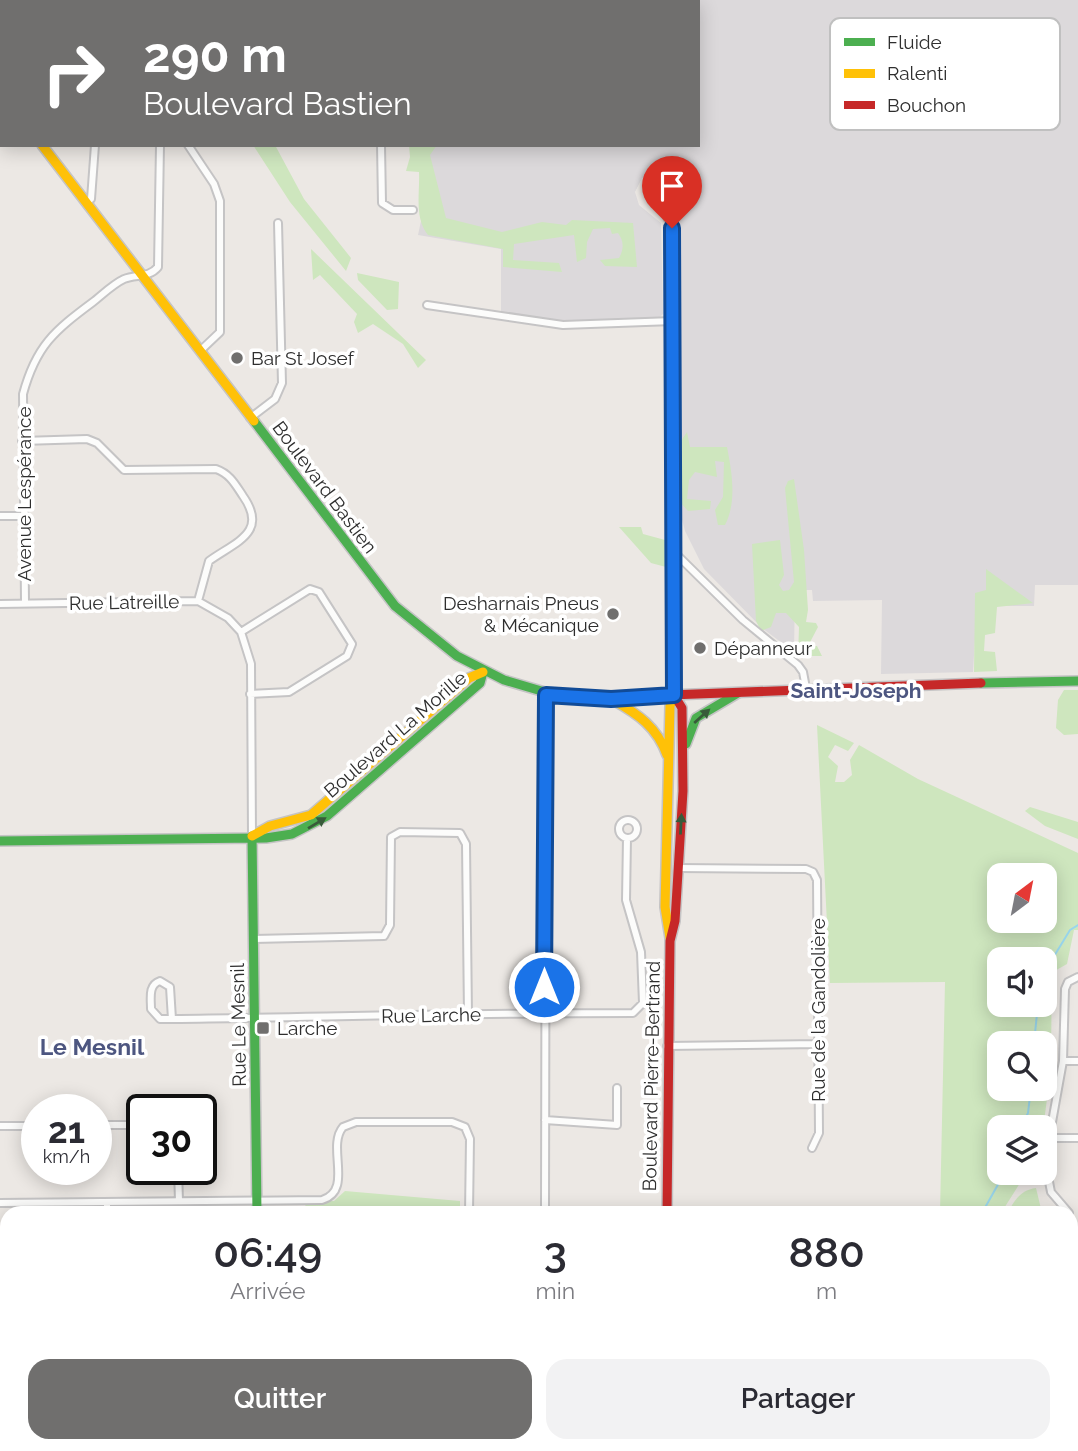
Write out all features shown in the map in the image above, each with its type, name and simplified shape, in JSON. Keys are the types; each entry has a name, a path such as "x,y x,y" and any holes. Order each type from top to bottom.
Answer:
{"main road":[{"name":"Boulevard Bastien","path":"44,147 395,606 436,643 483,672 546,695 611,699 806,688 1078,681"},
{"name":"Boulevard La Morille","path":"0,841 252,836 270,827 311,815 469,678 483,672"},
{"path":"683,756 696,718 740,692"},
{"name":"Boulevard Pierre-Bertrand","path":"670,941 675,921 683,756 682,708 674,695"},
{"name":"Boulevard Pierre-Bertrand","path":"667,1206 670,941 665,907 670,706 674,695"},
{"path":"611,699 646,719 662,739 670,763"},
{"name":"Rue Le Mesnil","path":"252,836 257,1206"}],"street":[{"path":"86,202 91,199 94,188 95,147"},
{"path":"142,276 153,272 160,262 160,147"},
{"path":"189,147 214,184 221,213 220,332 200,351"},
{"path":"381,147 382,203 393,210 413,210"},
{"name":"Boulevard Pierre-Bertrand","path":"672,228 664,211 650,197 650,187 658,183 664,184 672,192 674,695"},
{"path":"250,418 275,399 282,383 278,223"},
{"name":"Avenue Lespérance","path":"25,602 23,394 30,368 47,339 124,279 142,276"},
{"path":"426,304 563,325 673,321"},
{"path":"22,441 87,439 97,443 124,470 216,469 230,476 251,509 251,526 245,537 209,561 198,601"},
{"path":"0,516 23,516"},
{"path":"673,551 743,620 798,665 803,672 806,688"},
{"path":"250,694 289,692 347,656 352,643 319,592 310,589 241,632 251,664 250,694 252,836"},
{"name":"Rue Latreille","path":"0,604 198,601 216,609 241,632"},
{"path":"545,1206 546,695"},
{"path":"254,939 384,936 390,925 391,837 400,832 460,833 466,844 468,1015"},
{"name":"Rue Larche","path":"172,1019 633,1013 643,1003 642,952 626,900 627,838"},
{"name":"Rue de la Gandolière","path":"678,868 806,869 813,872 817,880 819,1133 811,1148"},
{"path":"1053,1115 1063,1061 1065,989 1068,982 1078,977"},
{"path":"160,981 170,987 172,1019 160,1019 151,1009 151,987 154,983 160,981"},
{"path":"667,1046 818,1044"},
{"path":"1063,1061 1078,1061"},
{"path":"545,1120 617,1125 617,1088"},
{"path":"0,1203 329,1197 337,1185 337,1138 339,1131 348,1124 452,1122 465,1127 470,1139 469,1206"},
{"path":"0,1126 21,1126"},
{"path":"1057,1138 1078,1138"},
{"path":"178,1185 179,1201"},
{"path":"1049,1185 1062,1206"}],"shaded area":[{"path":"700,0 1078,0 1078,585 1035,585 1034,606 977,606 973,672 881,674 882,600 813,601 812,590 795,590 794,652 762,628 704,569 685,531 677,500 673,175 653,174 642,178 635,192 639,205 661,223 663,314 659,318 563,321 501,312 501,249 418,235 427,193 426,147 700,147"}],"green space":[{"path":"254,147 276,147 304,199 351,258 346,271 290,202"},
{"path":"409,147 436,147 430,155 446,218 502,232 542,222 566,225 572,220 633,223 637,267 605,266 600,260 619,258 622,251 620,236 618,233 612,234 610,228 593,229 587,242 586,258 577,262 574,235 514,244 513,260 559,263 562,272 503,267 503,249 428,235 419,213 419,172 406,171 410,157"},
{"path":"311,249 426,360 418,368 403,344 373,324 358,333 354,322 357,314 320,275 313,280"},
{"path":"357,273 399,282 398,309 387,310 358,280"},
{"path":"687,432 690,447 727,447 732,497 725,525 718,525 715,510 723,497 724,462 715,461 717,477 695,472 689,480 687,499 711,501 710,509 688,511 678,500 677,447"},
{"path":"794,479 804,550 808,610 806,622 816,623 818,627 808,646 817,646 822,656 798,656 799,627 786,613 776,613 771,627 761,631 756,621 752,544 780,540 784,575 779,585 783,591 789,590 794,582 785,488 788,481"},
{"path":"619,527 641,527 643,534 665,540 666,567 651,563"},
{"path":"986,569 1033,603 997,607 995,633 985,635 984,651 995,652 997,671 974,672 975,593 986,590"},
{"path":"1064,690 1078,690 1078,734 1064,735 1056,728 1058,700"},
{"path":"817,725 854,743 848,751 835,745 828,757 838,766 835,782 844,782 852,775 850,760 859,745 918,779 1078,853 1078,930 1074,930 1067,964 1057,970 1057,947 987,947 987,1017 1051,1017 1051,1031 987,1031 987,1101 1046,1101 1045,1115 987,1115 987,1185 1019,1185 1005,1206 940,1206 945,982 830,983"},
{"path":"1030,807 1078,822 1078,839 1045,826 1025,811"},
{"path":"1036,1188 1040,1206 1012,1206 1026,1191"},
{"path":"345,1191 460,1201 460,1206 305,1206 305,1200 334,1201"}],"waterway":[{"path":"1057,951 1070,930 1078,925"},
{"path":"1035,1031 1037,1017"},
{"path":"1027,1115 1029,1101"},
{"path":"986,1206 998,1185"}],"traffic: fast":[{"path":"254,421 395,606 457,656 504,680 555,695 582,699 670,695"},
{"path":"0,841 266,838 292,834 327,816 480,683 483,672"},
{"path":"981,683 1078,681"},
{"path":"686,744 696,718 738,693"},
{"path":"252,836 257,1206"}],"traffic: slow":[{"path":"44,147 254,421"},
{"path":"252,836 270,826 311,815 469,678 483,672"},
{"path":"670,938 665,907 670,706 674,695"},
{"path":"613,700 646,722 667,755"}],"traffic: jam":[{"path":"670,695 981,683"},
{"path":"667,1206 670,941 675,921 683,791 682,708 674,695"}],"place":[{"name":"Bar St Josef","path":"237,358"},
{"name":"Desharnais Pneus & Mécanique","path":"613,614"},
{"name":"Dépanneur","path":"700,648"},
{"name":"Larche","path":"263,1028"}],"district":[{"name":"Saint-Joseph","path":"856,690"},
{"name":"Le Mesnil","path":"92,1046"}],"route":[{"path":"544,987 546,695 582,699 674,695 672,228"}]}
